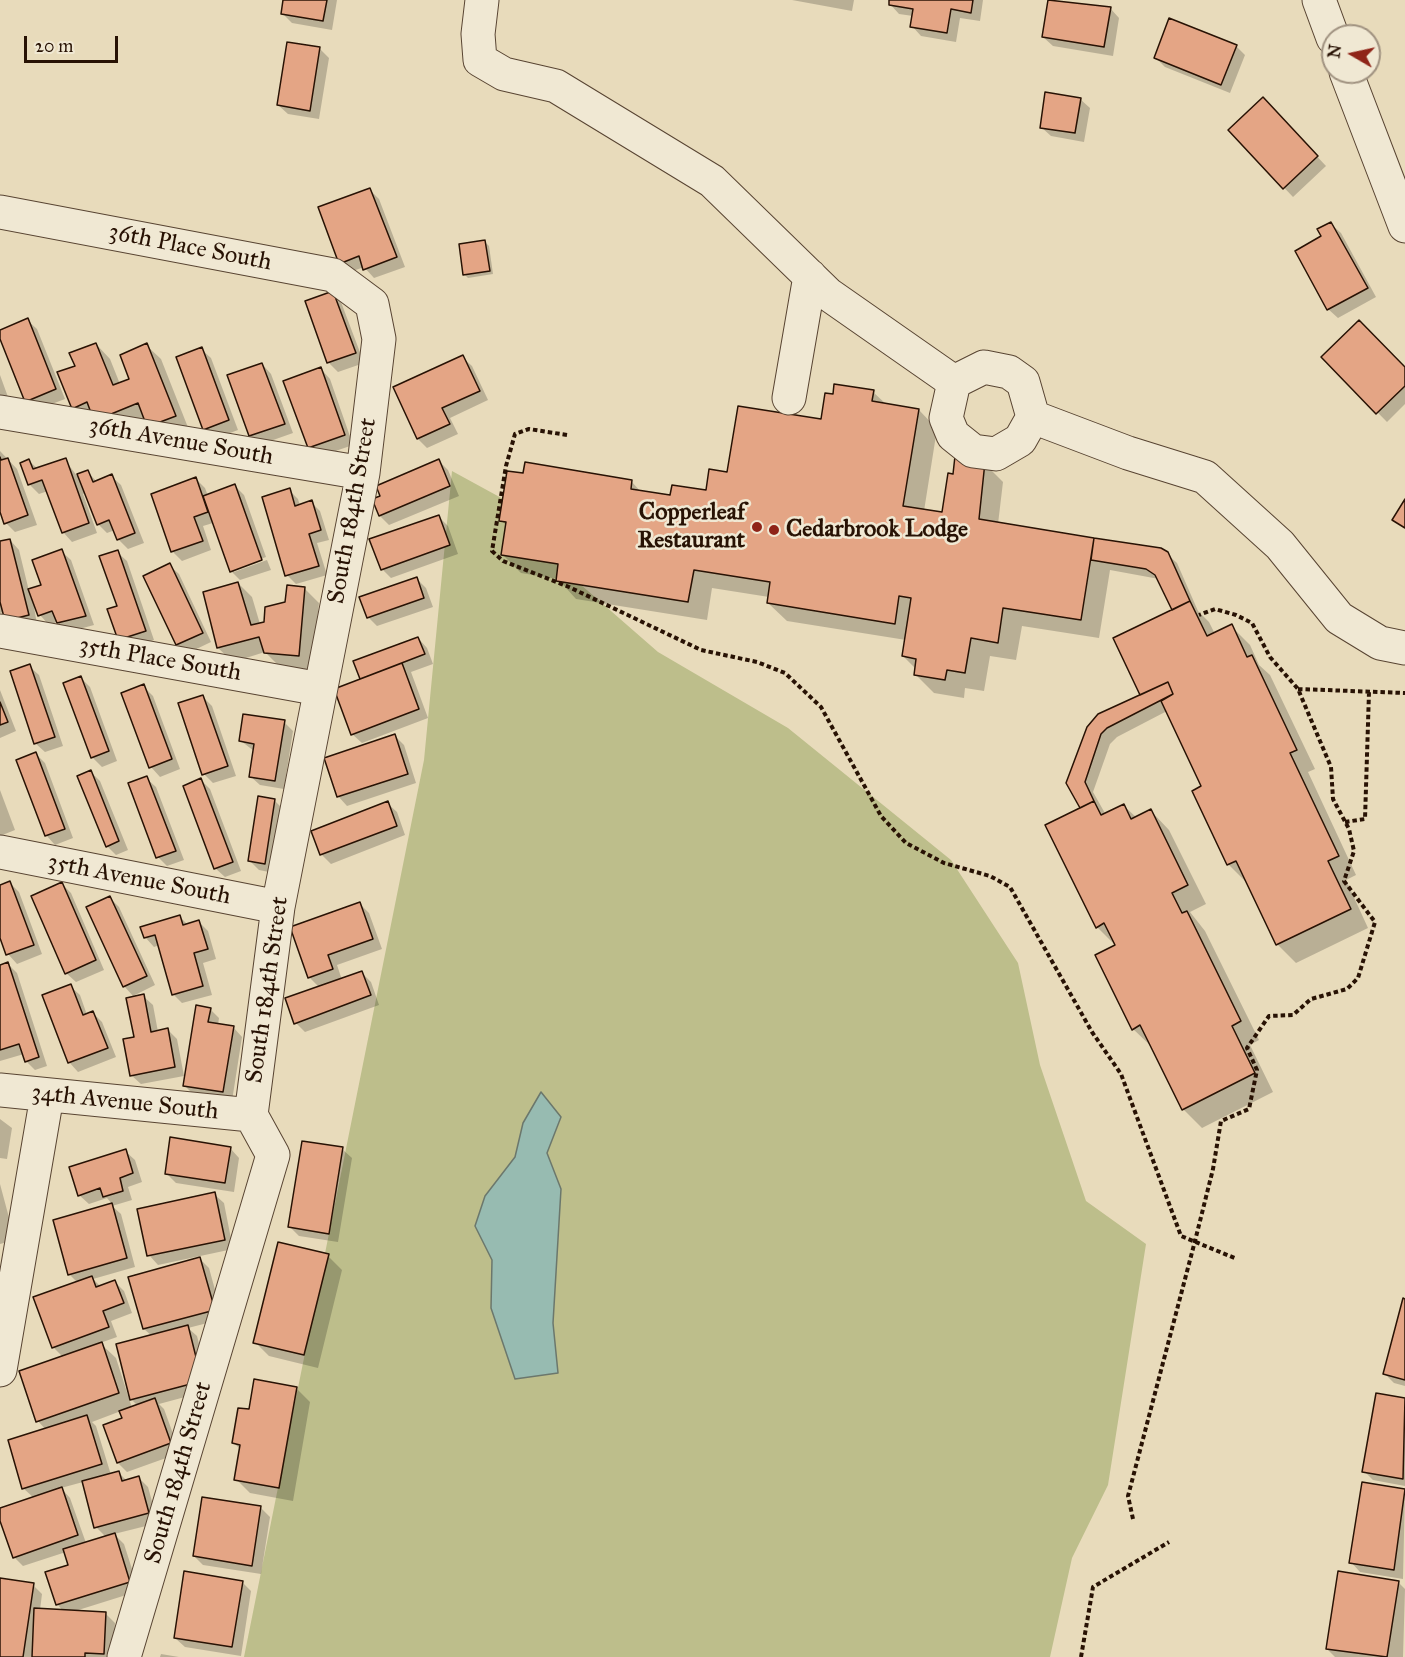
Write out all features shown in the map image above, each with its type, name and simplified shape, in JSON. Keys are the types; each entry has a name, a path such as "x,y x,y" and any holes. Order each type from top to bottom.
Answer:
{"street":[{"path":"482,0 478,34 480,60 504,74 556,86 712,181 828,294 954,382"},
{"path":"1319,0 1328,24"},
{"path":"1351,84 1405,226"},
{"name":"36th Place South","path":"0,212 333,275 372,304"},
{"path":"789,398 810,276"},
{"name":"South 184th Street","path":"124,1657 273,1155 251,1115 278,907 363,472 379,339 372,304"},
{"path":"984,367 1009,372 1023,382 1033,417 1020,440 1012,447 996,454 973,451 953,435 946,418 954,382 984,367"},
{"name":"36th Avenue South","path":"0,412 363,472"},
{"path":"1033,417 1128,453 1205,477 1280,544 1339,618 1380,643 1405,648"},
{"name":"35th Place South","path":"0,631 320,689"},
{"name":"35th Avenue South","path":"0,852 278,907"},
{"name":"34th Avenue South","path":"0,1090 251,1115"},
{"path":"0,1370 47,1096"}],"path":[{"path":"567,435 529,429 515,434 506,466 492,551 503,561 569,587 700,650 758,662 785,673 821,707 881,816 906,843 944,863 990,876 1010,887 1092,1032 1121,1074 1182,1236 1237,1259"},
{"path":"1133,1519 1128,1496 1213,1169 1221,1121 1249,1109 1257,1070 1247,1048 1269,1016 1293,1015 1311,999 1347,989 1358,978 1375,922 1344,881 1354,851 1345,822 1333,799 1331,767 1298,689 1270,657 1252,624 1236,615 1215,609 1199,615"},
{"path":"1298,689 1405,693"},
{"path":"1345,822 1365,819 1369,692"},
{"path":"1081,1657 1093,1587 1169,1542"}],"green space":[{"path":"452,471 549,524 580,584 658,652 788,728 951,860 1018,963 1040,1065 1086,1201 1146,1244 1108,1485 1072,1558 1050,1657 244,1657 424,760","holes":["561,1118 547,1153 561,1189 553,1323 558,1373 515,1379 491,1308 492,1260 475,1226 485,1196 515,1157 523,1123"]}],"water":[{"path":"541,1092 561,1117 547,1153 561,1189 553,1323 558,1373 515,1379 491,1308 492,1260 475,1226 485,1196 515,1157 523,1123"}],"building":[{"path":"283,0 327,0 323,21 281,14"},
{"path":"889,0 973,0 971,13 951,9 947,33 910,27 913,9 889,5"},
{"path":"1048,0 1111,7 1104,47 1042,37"},
{"path":"1169,18 1237,45 1221,85 1154,58"},
{"path":"287,42 320,47 310,111 277,105"},
{"path":"1045,92 1081,98 1075,133 1040,128"},
{"path":"1263,97 1318,156 1283,189 1228,130"},
{"path":"370,188 397,257 363,270 359,256 339,264 318,207"},
{"path":"1331,222 1368,288 1327,310 1295,251 1321,236 1317,229"},
{"path":"485,240 490,271 463,275 459,244"},
{"path":"333,291 356,353 327,363 305,301"},
{"path":"28,318 56,389 25,402 0,339 0,330"},
{"path":"1359,320 1405,367 1405,386 1376,414 1321,357"},
{"path":"96,343 113,385 129,379 120,355 147,343 176,416 147,427 138,403 94,421 87,402 72,409 57,372 75,366 69,353"},
{"path":"202,347 229,420 203,430 176,357"},
{"path":"463,355 480,391 442,408 450,424 417,439 393,387"},
{"path":"262,363 285,424 249,436 227,375"},
{"path":"321,367 345,435 308,448 283,381"},
{"name":"Cedarbrook Lodge","path":"834,384 874,390 872,401 919,409 903,506 942,512 948,473 953,474 955,456 985,462 979,519 1094,538 1081,620 1003,608 998,643 971,638 965,673 947,670 945,680 914,675 916,659 902,656 911,598 899,596 895,624 767,603 770,582 694,570 688,602 556,581 558,564 501,555 506,522 499,521 507,471 523,473 525,462 632,480 631,489 670,495 672,485 706,490 709,469 727,472 738,406 821,419 825,393 833,394"},
{"path":"0,457 1,460 8,458 28,515 4,524 0,512"},
{"path":"66,458 89,523 62,533 42,480 28,485 20,463 29,459 33,469"},
{"path":"439,459 450,486 379,516 372,499 380,496 376,486"},
{"path":"88,470 93,482 112,474 135,533 117,540 109,520 97,525 77,474"},
{"path":"196,477 208,512 194,517 203,541 171,552 151,494"},
{"path":"235,484 262,560 230,572 203,496"},
{"path":"290,488 295,506 312,500 321,530 309,534 319,566 285,576 262,497"},
{"path":"1405,499 1405,528 1392,520"},
{"path":"439,515 450,545 381,570 369,539"},
{"path":"1094,538 1161,548 1168,552 1190,601 1172,610 1155,575 1146,569 1091,560"},
{"path":"10,539 29,615 5,621 0,602 0,541"},
{"path":"62,549 86,616 57,623 52,611 38,616 28,589 41,585 32,560"},
{"path":"118,550 146,631 118,640 107,609 117,606 99,556"},
{"path":"170,563 203,633 176,645 143,576"},
{"path":"417,577 424,598 367,618 359,597"},
{"path":"238,582 251,625 264,622 265,607 285,602 287,585 305,587 299,656 264,653 259,637 217,648 203,592"},
{"path":"1190,601 1207,636 1232,624 1247,657 1252,655 1297,750 1290,753 1339,856 1328,861 1351,909 1276,945 1236,861 1227,865 1192,791 1201,786 1161,701 1173,694 1168,682 1140,695 1113,638"},
{"path":"418,637 425,654 360,679 353,661"},
{"path":"402,663 419,709 351,735 334,689"},
{"path":"30,664 55,737 34,744 10,671"},
{"path":"81,676 109,751 91,758 63,683"},
{"path":"1168,682 1173,694 1107,728 1101,734 1085,782 1094,801 1080,808 1066,783 1087,727 1098,714"},
{"path":"144,684 172,759 149,768 121,693"},
{"path":"203,695 228,766 202,775 178,703"},
{"path":"0,702 8,722 0,725"},
{"path":"243,714 285,720 275,781 249,777 254,744 239,741"},
{"path":"395,734 408,774 337,797 324,758"},
{"path":"36,752 65,829 45,836 16,760"},
{"path":"91,770 119,841 106,847 77,776"},
{"path":"147,776 176,851 156,858 128,783"},
{"path":"201,778 233,862 214,869 183,786"},
{"path":"258,796 275,799 265,864 248,861"},
{"path":"388,801 397,826 320,855 311,831"},
{"path":"1094,801 1101,815 1124,804 1131,819 1151,809 1188,885 1172,893 1182,913 1187,911 1241,1021 1232,1026 1255,1073 1182,1110 1140,1025 1132,1030 1095,955 1115,945 1104,923 1096,928 1045,825"},
{"path":"10,881 34,945 6,955 0,938 0,885"},
{"path":"62,882 96,960 65,974 31,896"},
{"path":"110,896 147,976 123,987 86,907"},
{"path":"360,902 373,939 328,955 333,969 308,978 290,927"},
{"path":"180,915 183,925 199,920 208,949 194,953 203,986 172,995 155,935 144,938 140,927"},
{"path":"8,962 39,1057 25,1062 19,1044 0,1050 0,965"},
{"path":"362,971 371,995 294,1024 285,998"},
{"path":"71,984 83,1015 93,1011 108,1048 68,1063 42,995"},
{"path":"144,994 151,1032 168,1028 175,1067 130,1076 123,1039 134,1037 126,998"},
{"path":"196,1005 211,1008 208,1022 234,1026 223,1092 183,1086"},
{"path":"170,1137 231,1147 225,1183 165,1174"},
{"path":"302,1141 343,1147 329,1234 288,1227"},
{"path":"126,1149 133,1173 120,1178 123,1191 103,1197 100,1188 78,1196 69,1167"},
{"path":"215,1192 225,1240 147,1256 137,1209"},
{"path":"112,1203 127,1258 68,1275 53,1220"},
{"path":"278,1242 329,1254 304,1355 253,1343"},
{"path":"200,1257 215,1310 143,1329 128,1277"},
{"path":"92,1276 96,1287 115,1280 124,1303 103,1311 109,1327 52,1348 33,1297"},
{"path":"1403,1298 1405,1299 1405,1380 1383,1374"},
{"path":"188,1325 202,1381 130,1400 116,1344"},
{"path":"102,1342 119,1393 36,1422 19,1371"},
{"path":"254,1379 297,1387 279,1488 234,1480 240,1445 232,1443 238,1408 249,1409"},
{"path":"1376,1393 1405,1398 1403,1479 1362,1472"},
{"path":"155,1398 171,1443 117,1463 103,1425 122,1418 119,1411"},
{"path":"87,1415 102,1464 22,1489 8,1440"},
{"path":"119,1471 122,1481 139,1476 149,1513 94,1528 82,1481"},
{"path":"1362,1482 1405,1489 1394,1570 1349,1563"},
{"path":"62,1487 78,1535 13,1558 0,1521 0,1508"},
{"path":"202,1497 261,1506 252,1566 193,1556"},
{"path":"115,1533 130,1582 56,1605 45,1572 68,1565 63,1549"},
{"path":"184,1571 243,1581 232,1647 174,1638"},
{"path":"1338,1571 1399,1581 1387,1657 1326,1649"},
{"path":"0,1578 34,1583 23,1657 0,1657"},
{"path":"34,1608 106,1612 104,1654 85,1653 85,1657 32,1657"}],"place":[{"name":"Copperleaf Restaurant","path":"757,527"},
{"name":"Cedarbrook Lodge","path":"774,530"}]}
